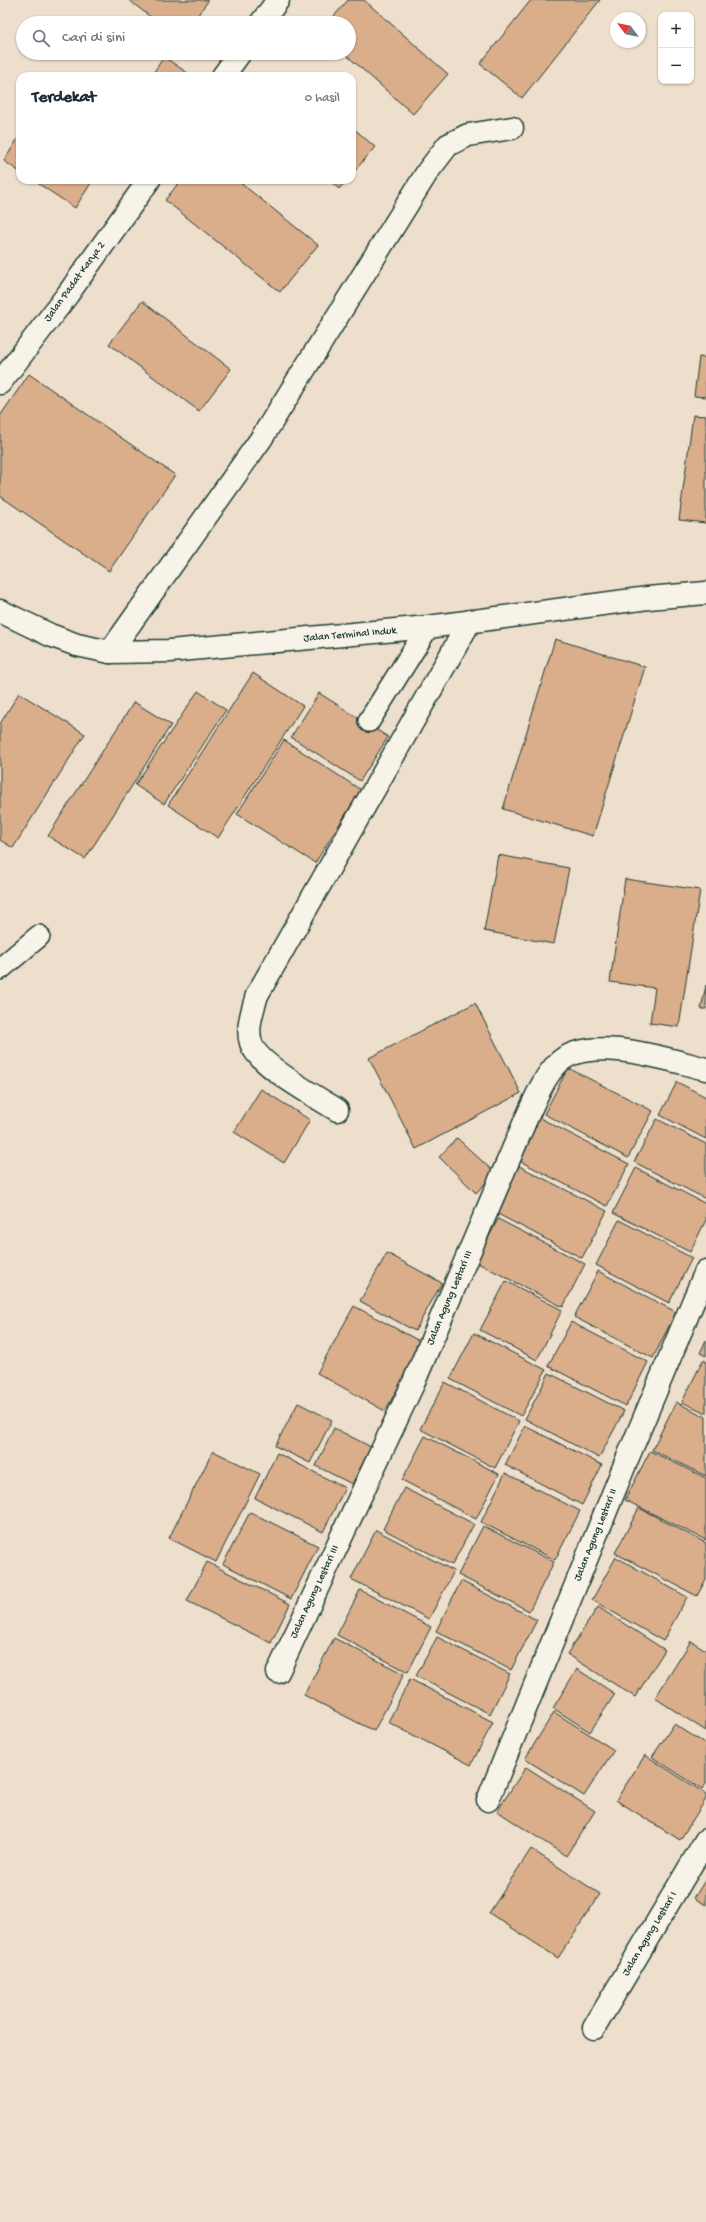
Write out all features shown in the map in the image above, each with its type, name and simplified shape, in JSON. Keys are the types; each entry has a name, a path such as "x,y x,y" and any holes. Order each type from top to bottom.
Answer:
{"main road":[{"path":"266,16 278,0"},
{"path":"227,72 235,60"},
{"path":"110,652 261,439 428,171 448,145 468,135 512,128"},
{"name":"Jalan Padat Karya 2","path":"0,383 68,294 146,184"},
{"name":"Jalan Terminal Induk","path":"0,611 50,635 77,645 110,652 170,652 428,627 648,598 706,593"},
{"path":"337,1110 265,1063 253,1050 249,1028 252,1011 257,995 470,621"},
{"name":"Jalan Agung Lestari III","path":"278,1672 413,1384 526,1119 550,1074 559,1063 575,1052 588,1050 646,1055 706,1069"},
{"name":"Jalan Agung Lestari II","path":"488,1800 628,1457 706,1271"},
{"name":"Jalan Agung Lestari I","path":"594,2028 706,1840"}],"lane":[{"path":"369,721 428,627"},
{"path":"0,969 39,936"}],"building":[{"path":"129,0 208,1 197,16 149,16"},
{"path":"348,0 364,0 448,74 413,114 352,60 356,60 356,16 334,16"},
{"path":"531,0 600,0 522,98 480,64"},
{"path":"162,60 168,60 186,72 154,72"},
{"path":"356,130 375,147 356,169"},
{"path":"16,142 16,169 4,161"},
{"path":"39,184 90,184 75,208"},
{"path":"178,184 242,184 318,245 280,292 165,200"},
{"path":"333,184 343,184 339,189"},
{"path":"142,301 231,369 199,411 109,344"},
{"path":"699,357 706,358 706,397 694,396"},
{"path":"29,374 175,475 109,571 0,496 0,416"},
{"path":"693,415 706,416 706,523 679,520"},
{"path":"555,639 645,667 593,836 503,809"},
{"path":"253,673 303,706 218,838 168,805"},
{"path":"198,691 226,710 164,804 135,785"},
{"path":"19,693 85,734 13,848 0,840 0,724"},
{"path":"319,693 388,737 360,781 291,737"},
{"path":"134,702 171,725 85,859 48,836"},
{"path":"284,740 361,790 315,863 237,814"},
{"path":"498,855 569,868 554,944 484,931"},
{"path":"625,879 700,890 679,1027 650,1023 655,988 610,982"},
{"path":"706,985 706,1009 701,1009"},
{"path":"475,1003 521,1093 416,1149 369,1058"},
{"path":"568,1068 653,1111 628,1158 544,1114"},
{"path":"677,1082 706,1097 706,1139 660,1115"},
{"path":"261,1089 310,1120 284,1163 234,1132"},
{"path":"536,1116 629,1164 607,1206 514,1158"},
{"path":"657,1119 706,1144 706,1199 634,1162"},
{"path":"457,1138 495,1173 476,1193 439,1157"},
{"path":"519,1166 607,1211 582,1258 494,1212"},
{"path":"636,1168 706,1204 706,1220 690,1252 613,1213"},
{"path":"498,1219 585,1264 563,1307 476,1262"},
{"path":"619,1220 692,1258 669,1303 596,1265"},
{"path":"387,1253 442,1283 415,1331 360,1301"},
{"path":"598,1271 676,1312 653,1358 574,1317"},
{"path":"506,1281 562,1310 537,1360 480,1330"},
{"path":"354,1306 423,1343 385,1411 317,1373"},
{"path":"571,1322 648,1362 626,1406 548,1366"},
{"path":"474,1333 546,1370 521,1416 450,1379"},
{"path":"706,1340 706,1356 700,1353"},
{"path":"703,1360 706,1361 706,1413 682,1402"},
{"path":"549,1373 624,1411 599,1458 525,1419"},
{"path":"445,1382 519,1421 495,1468 420,1429"},
{"path":"676,1402 706,1417 706,1476 652,1450"},
{"path":"298,1403 332,1420 310,1463 275,1446"},
{"path":"525,1426 602,1465 582,1505 505,1465"},
{"path":"334,1428 371,1447 352,1484 316,1466"},
{"path":"425,1436 499,1474 476,1519 402,1480"},
{"path":"213,1451 260,1474 216,1562 169,1538"},
{"path":"650,1451 706,1478 706,1540 625,1500"},
{"path":"277,1453 345,1488 323,1532 255,1498"},
{"path":"505,1473 580,1511 555,1560 481,1522"},
{"path":"404,1488 474,1524 452,1565 383,1529"},
{"path":"639,1508 706,1543 706,1579 697,1596 615,1553"},
{"path":"250,1512 318,1546 291,1599 223,1564"},
{"path":"483,1526 554,1562 529,1611 458,1575"},
{"path":"376,1530 454,1571 429,1619 351,1579"},
{"path":"616,1557 687,1597 663,1641 592,1600"},
{"path":"207,1562 290,1604 271,1643 187,1601"},
{"path":"461,1581 537,1620 511,1670 436,1631"},
{"path":"360,1590 431,1627 408,1672 337,1635"},
{"path":"598,1607 665,1650 635,1697 567,1654"},
{"path":"437,1637 510,1674 490,1714 416,1676"},
{"path":"334,1638 404,1674 374,1731 304,1695"},
{"path":"691,1641 706,1650 706,1731 655,1698"},
{"path":"577,1669 615,1694 590,1732 553,1708"},
{"path":"410,1679 493,1722 471,1765 388,1722"},
{"path":"554,1712 614,1750 584,1796 525,1759"},
{"path":"674,1724 706,1744 706,1784 702,1789 652,1757"},
{"path":"645,1755 706,1794 706,1799 680,1840 616,1800"},
{"path":"526,1767 595,1811 566,1856 497,1811"},
{"path":"531,1849 600,1894 558,1958 489,1913"},
{"path":"706,1879 706,1905 694,1898"}]}
